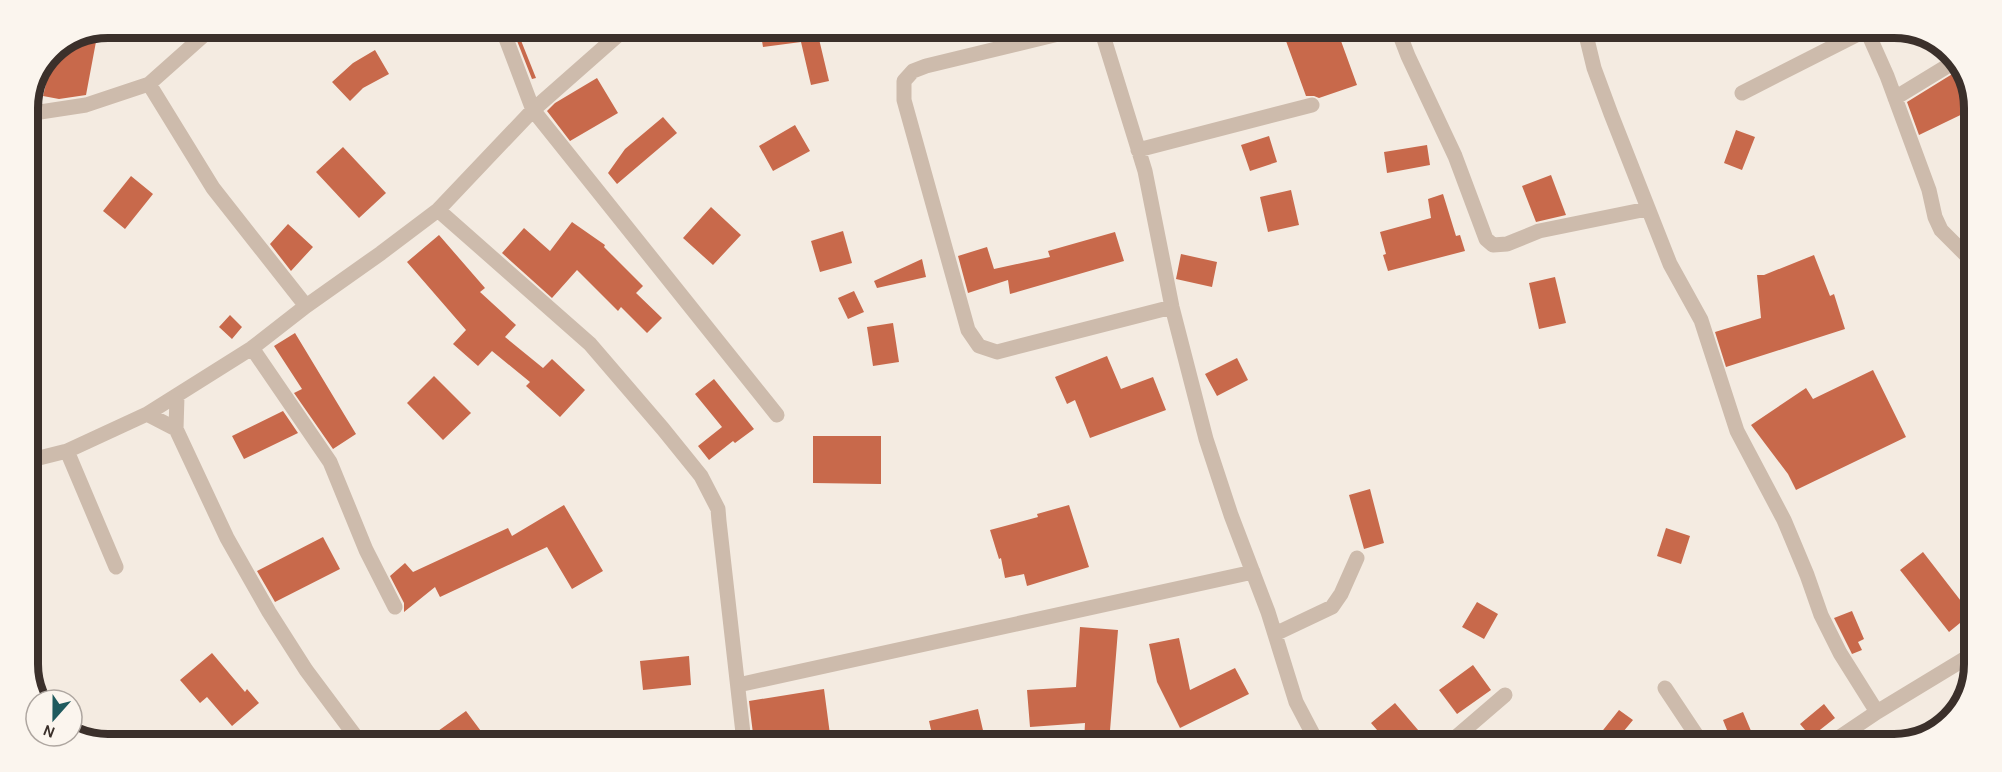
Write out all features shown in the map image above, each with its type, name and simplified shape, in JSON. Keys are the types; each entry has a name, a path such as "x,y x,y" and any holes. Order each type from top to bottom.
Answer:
{"street":[{"path":"37,112 86,105 149,84 201,38"},
{"path":"506,38 533,110 777,415"},
{"path":"38,458 67,451 147,414 252,348 438,210 533,110 615,38"},
{"path":"1042,38 926,66 913,71 904,81 904,100 968,330 978,345 997,352 1172,307"},
{"path":"1104,38 1145,171 1172,307 1206,439 1275,634 1296,702 1310,734"},
{"path":"1401,38 1455,156 1486,239 1493,245 1507,244 1539,231 1647,209"},
{"path":"1586,38 1594,68 1647,209 1670,264 1701,320 1737,431 1784,520 1821,615 1840,653 1877,712"},
{"path":"1742,93 1851,38"},
{"path":"1868,38 1895,98 1929,190 1938,223 1964,254"},
{"path":"1895,98 1950,65"},
{"path":"149,84 213,188 306,306"},
{"path":"1138,150 1312,105"},
{"path":"438,210 590,344 663,429 708,487 718,509 743,734"},
{"path":"252,348 330,462 366,550 395,607"},
{"path":"177,396 176,429 227,538 269,612 306,670 354,734"},
{"path":"147,414 176,429"},
{"path":"67,451 116,567"},
{"path":"1275,634 1332,608 1341,594 1356,558"},
{"path":"738,685 1253,572"},
{"path":"1844,734 1964,659"},
{"path":"1665,688 1696,734"},
{"path":"1460,734 1505,695"}],"building":[{"path":"516,38 520,38 536,78 532,79"},
{"path":"762,38 822,38 819,39 829,81 811,85 801,42 763,47"},
{"path":"1285,38 1340,38 1357,85 1319,98 1306,96"},
{"path":"97,39 86,95 59,99 43,96 45,77 49,68 68,49"},
{"path":"375,50 389,74 363,88 350,101 332,82 353,63"},
{"path":"1955,72 1962,89 1964,113 1919,135 1907,102"},
{"path":"597,78 618,113 570,141 547,111 555,103"},
{"path":"663,117 677,133 617,184 608,173 625,149"},
{"path":"795,125 810,151 773,171 759,146"},
{"path":"1736,130 1755,137 1742,170 1724,163"},
{"path":"1269,136 1277,162 1250,171 1241,145"},
{"path":"1427,145 1430,165 1387,173 1384,152"},
{"path":"343,147 386,193 359,218 316,172"},
{"path":"1551,175 1566,215 1536,222 1522,186"},
{"path":"131,176 153,194 125,229 103,211"},
{"path":"1291,190 1299,225 1268,232 1260,197"},
{"path":"1443,194 1456,236 1460,235 1465,251 1388,271 1380,232 1431,218 1428,199"},
{"path":"711,207 741,235 713,265 683,238"},
{"path":"572,222 605,245 604,247 643,286 636,293 662,318 647,333 621,307 618,311 577,270 552,298 502,253 524,228 550,251"},
{"path":"288,224 313,247 291,271 270,244"},
{"path":"843,231 852,263 820,272 811,241"},
{"path":"1115,232 1124,261 1010,294 1008,280 968,293 958,256 987,247 994,269 1050,257 1048,251"},
{"path":"439,235 485,288 480,292 516,325 505,337 543,368 552,359 585,390 560,417 526,386 530,382 492,351 478,366 453,344 466,330 407,262"},
{"path":"1181,254 1217,262 1212,287 1176,279"},
{"path":"1814,255 1830,296 1834,294 1845,329 1726,367 1715,332 1761,318 1757,275 1764,275"},
{"path":"922,259 926,277 877,288 874,281"},
{"path":"1555,277 1566,323 1539,329 1529,283"},
{"path":"854,291 864,312 848,319 838,298"},
{"path":"230,315 242,327 232,339 219,327"},
{"path":"893,323 899,362 873,366 867,327"},
{"path":"295,333 356,434 333,449 294,393 302,389 274,346"},
{"path":"1107,356 1121,389 1153,377 1166,410 1090,438 1075,400 1067,404 1055,377"},
{"path":"1237,358 1248,380 1217,396 1205,374"},
{"path":"1873,370 1906,437 1796,490 1788,474 1751,425 1806,388 1813,399"},
{"path":"434,376 471,413 443,440 407,403"},
{"path":"714,379 754,429 735,443 733,441 709,460 698,446 722,427 695,394"},
{"path":"283,411 298,433 244,459 232,436"},
{"path":"813,436 881,436 881,484 813,483"},
{"path":"1370,489 1384,543 1364,549 1349,495"},
{"path":"564,505 603,571 572,589 547,547 440,597 435,587 404,612 404,603 390,576 405,563 413,572 508,528 512,536"},
{"path":"1069,505 1089,567 1027,586 1024,574 1005,578 1001,558 999,559 990,530 1038,517 1037,514"},
{"path":"1666,528 1690,536 1681,564 1657,556"},
{"path":"323,537 340,569 275,602 257,571"},
{"path":"1923,552 1964,605 1964,620 1949,632 1900,570"},
{"path":"1477,602 1498,614 1484,639 1462,627"},
{"path":"1852,611 1864,639 1858,642 1862,650 1852,654 1834,618"},
{"path":"1080,627 1118,630 1110,734 1084,734 1085,723 1030,727 1027,690 1076,687"},
{"path":"1179,638 1190,690 1235,668 1249,694 1180,728 1157,682 1149,644"},
{"path":"212,653 245,692 247,689 259,703 232,726 207,697 200,703 180,680"},
{"path":"689,656 691,685 643,690 640,661"},
{"path":"1473,665 1491,690 1457,714 1439,690"},
{"path":"824,689 830,734 753,734 749,701"},
{"path":"1395,703 1421,734 1380,734 1371,723"},
{"path":"1824,704 1835,718 1815,734 1808,734 1800,724"},
{"path":"978,709 984,734 932,734 929,721"},
{"path":"1619,710 1633,720 1621,734 1600,734"},
{"path":"466,711 483,734 434,734"},
{"path":"1743,712 1752,734 1729,734 1723,720"}]}
